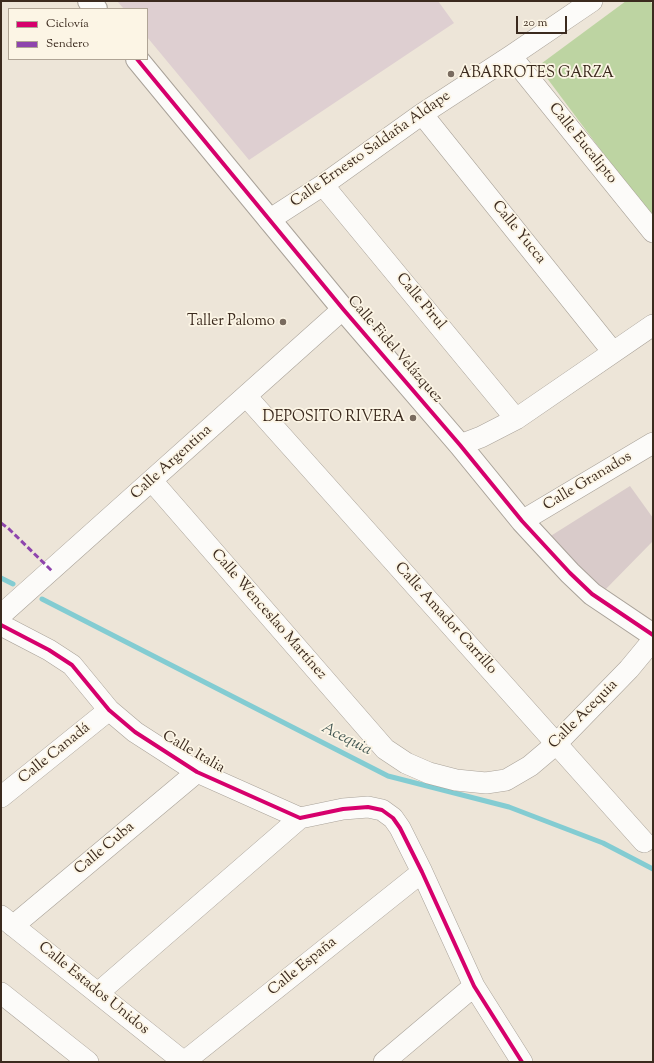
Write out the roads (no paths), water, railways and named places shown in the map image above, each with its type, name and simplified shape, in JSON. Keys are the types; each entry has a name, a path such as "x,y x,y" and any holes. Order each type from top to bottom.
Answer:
{"street":[{"name":"Calle Ernesto Saldaña Aldape","path":"269,220 323,185 422,114 592,1"},
{"name":"Calle Eucalipto","path":"511,56 653,232"},
{"name":"Calle Fidel Velázquez","path":"138,60 343,309 460,445 522,520 570,573 592,594 653,635"},
{"name":"Calle Yucca","path":"422,114 613,352"},
{"name":"Calle Pirul","path":"323,185 516,419"},
{"name":"Calle Argentina","path":"1,616 343,309"},
{"path":"460,445 481,437 516,419 653,325"},
{"name":"Calle Amador Carrillo","path":"246,396 644,842"},
{"name":"Calle Granados","path":"522,520 653,443"},
{"name":"Calle Wenceslao Martínez","path":"152,481 385,749 406,763 429,773 456,780 486,783 506,780"},
{"name":"Calle Italia","path":"1,625 49,650 72,665 108,710 136,732 197,772 300,818"},
{"name":"Calle Acequia","path":"506,780 530,766 556,744 629,669 653,640"},
{"name":"Calle Canadá","path":"1,798 108,710"},
{"name":"Calle Cuba","path":"7,921 197,772"},
{"path":"98,993 300,818 344,809 368,807 382,810 393,818 400,828 422,872 474,986 522,1062"},
{"name":"Calle España","path":"184,1062 422,872"},
{"name":"Calle Estados Unidos","path":"7,921 184,1062"},
{"path":"384,1062 474,986"},
{"path":"1,993 88,1062"}],"waterway":[{"name":"Acequia","path":"1,578 13,584"},
{"name":"Acequia","path":"42,599 388,776 509,807 603,843 653,869"}],"place":[{"name":"ABARROTES GARZA","path":"451,74"},
{"name":"Taller Palomo","path":"283,322"},
{"name":"DEPOSITO RIVERA","path":"413,418"}]}
